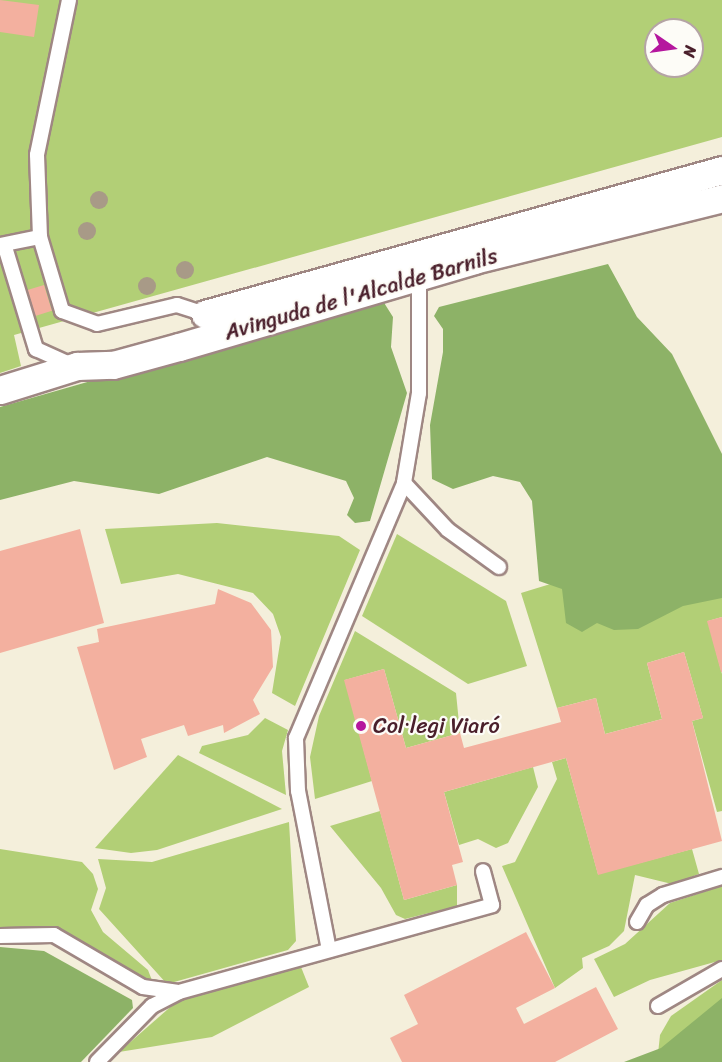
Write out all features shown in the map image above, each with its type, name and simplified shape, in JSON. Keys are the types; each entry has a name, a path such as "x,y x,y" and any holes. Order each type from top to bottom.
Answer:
{"street":[{"name":"Avinguda de l'Alcalde Barnils","path":"205,314 722,170"},
{"name":"Avinguda de l'Alcalde Barnils","path":"0,390 77,366 113,365 419,276 722,198"}],"lane":[{"path":"69,0 37,155 40,237 62,311 70,318 97,324 177,305 205,314"},
{"path":"40,237 3,246 36,349 77,366"},
{"path":"329,950 298,791 296,738 404,483 419,393 419,276"},
{"path":"404,483 448,530 499,567"},
{"path":"97,1062 152,1006 179,992 492,905 483,871"},
{"path":"637,922 647,904 663,895 722,877"},
{"path":"0,936 54,935 143,987 179,992"},
{"path":"658,1006 722,969"}],"green space":[{"path":"0,0 722,0 722,137 14,335 21,366 0,373"},
{"path":"608,264 637,317 672,354 722,454 722,598 683,606 638,629 614,630 597,623 582,632 566,623 562,589 539,581 532,501 520,482 493,476 453,489 432,479 430,425 443,352 443,329 434,316 439,307"},
{"path":"381,298 393,317 391,347 407,393 370,521 355,523 347,515 354,498 346,481 267,457 159,494 74,481 0,500 0,407"},
{"path":"217,523 339,536 360,550 295,706 272,693 281,637 273,614 253,593 178,574 121,584 105,529"},
{"path":"397,534 506,601 527,666 468,684 362,616"},
{"path":"570,578 722,585 722,617 708,621 722,674 722,811 717,812 692,721 703,718 684,652 647,663 662,719 605,734 596,698 557,708 521,593"},
{"path":"355,631 456,693 460,733 406,748 384,669 345,680 372,781 315,799 310,757 319,716"},
{"path":"265,718 288,730 282,751 286,795 199,753 202,746 248,735"},
{"path":"178,755 282,809 157,850 131,853 95,848"},
{"path":"566,758 598,874 692,849 699,874 672,884 635,875 624,931 609,946 582,958 583,968 555,988 502,866 515,862 557,779 552,762"},
{"path":"533,767 538,787 508,843 496,848 478,839 459,845 444,792"},
{"path":"380,811 404,900 457,885 457,906 405,919 396,915 381,888 330,826"},
{"path":"289,822 296,941 288,950 167,984 99,909 106,888 98,859 152,862"},
{"path":"0,849 82,862 93,874 98,889 91,910 103,932 148,970 153,983 62,930 0,927"},
{"path":"722,886 722,960 650,980 614,997 594,959 625,944 670,903"},
{"path":"0,947 44,951 132,1000 133,1008 81,1062 0,1062"},
{"path":"301,967 309,987 212,1037 119,1052 176,1002"},
{"path":"722,980 722,1017 658,1054 660,1035 671,1016"},
{"path":"722,998 722,1062 624,1062 661,1048"}],"building":[{"path":"0,0 39,5 34,37 0,32"},
{"path":"44,285 52,311 34,316 26,291"},
{"path":"80,529 104,623 0,653 0,551"},
{"path":"218,589 251,603 271,630 273,667 253,700 260,714 224,733 223,725 188,736 184,725 141,739 147,757 114,770 77,647 99,642 97,629 215,604"},
{"path":"722,617 722,672 721,672 707,621"},
{"path":"684,652 703,718 692,721 722,841 598,875 566,758 444,792 463,862 452,865 457,885 404,900 344,680 384,669 406,748 460,733 464,748 561,722 557,708 596,698 605,734 662,719 647,663"},
{"path":"526,932 555,988 516,1008 524,1024 596,987 618,1029 555,1062 402,1062 390,1038 418,1024 404,995"}],"place":[{"name":"Col·legi Viaró","path":"361,726"}]}
